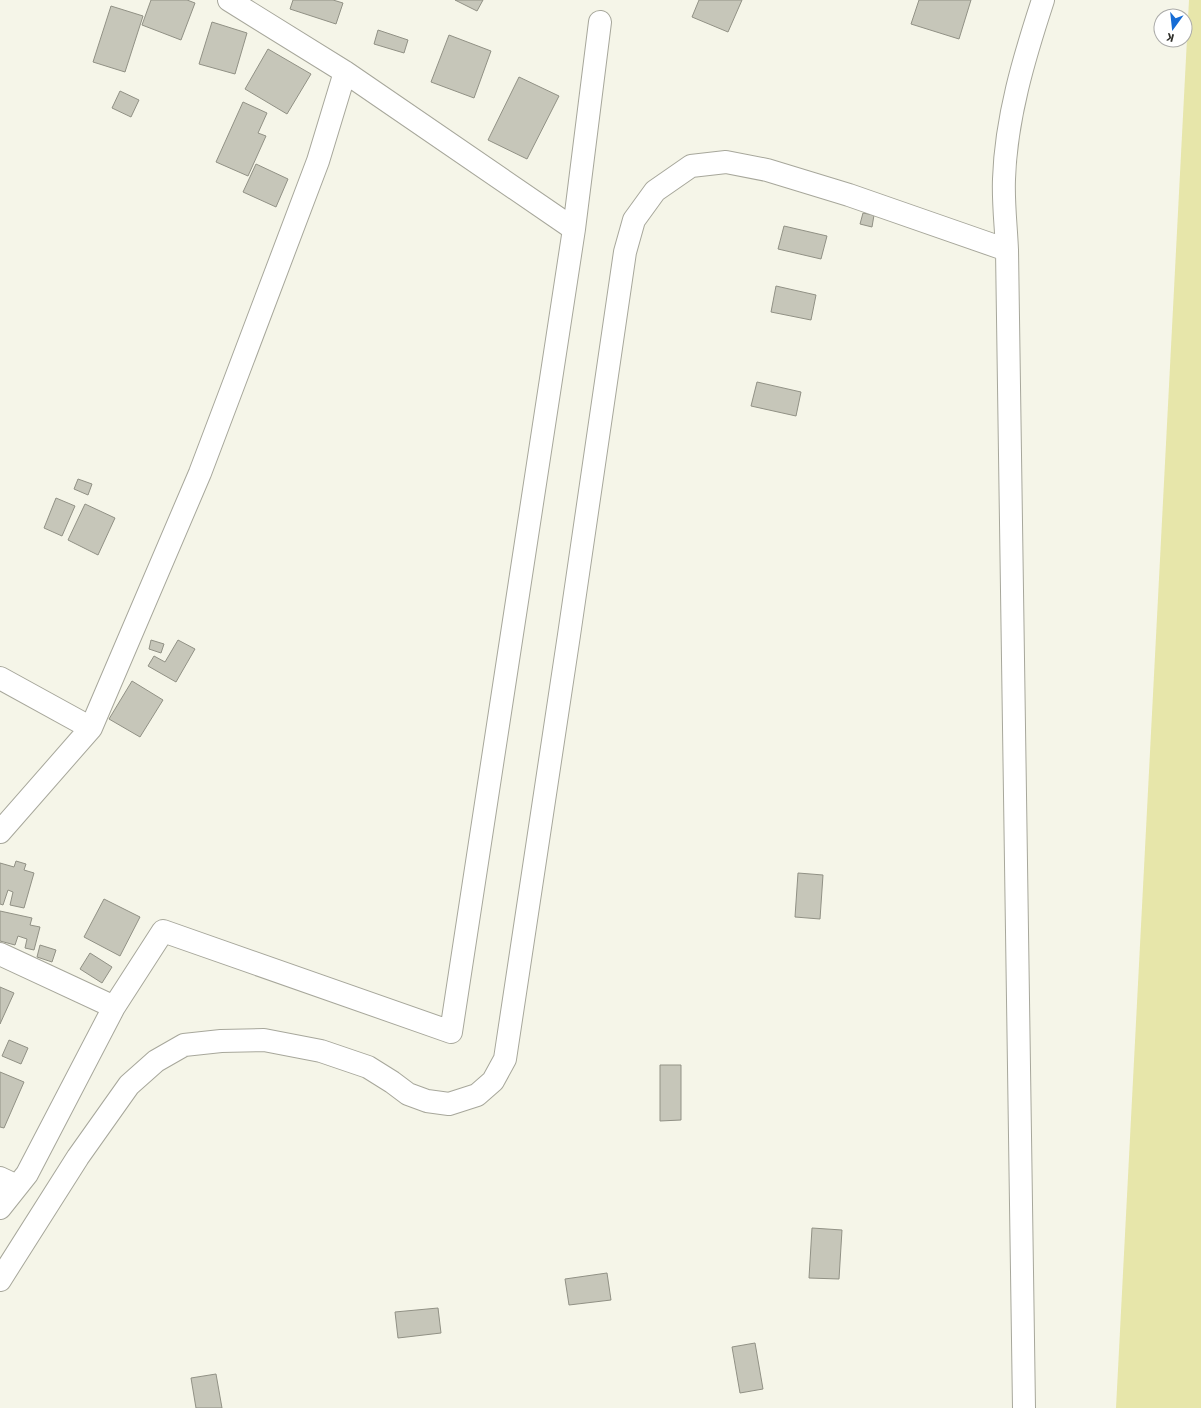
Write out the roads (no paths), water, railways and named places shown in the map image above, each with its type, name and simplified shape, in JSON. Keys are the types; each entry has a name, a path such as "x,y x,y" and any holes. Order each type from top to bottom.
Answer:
{"street":[{"path":"229,0 345,72 574,229"},
{"path":"1024,1408 1007,250 1004,180 1012,113 1029,41 1043,0"},
{"path":"0,1208 9,1182 27,1174 114,1007 163,931 451,1032 574,229 600,22"},
{"path":"0,832 91,728 200,473 318,161 345,72"},
{"path":"0,1280 78,1157 128,1085 156,1061 184,1045 221,1041 264,1040 321,1051 368,1067 408,1094 428,1101 449,1104 478,1095 493,1081 505,1058 625,252 634,220 655,191 691,166 726,162 767,170 849,195 1007,250"},
{"path":"0,678 91,728"},
{"path":"0,954 114,1007"}]}
